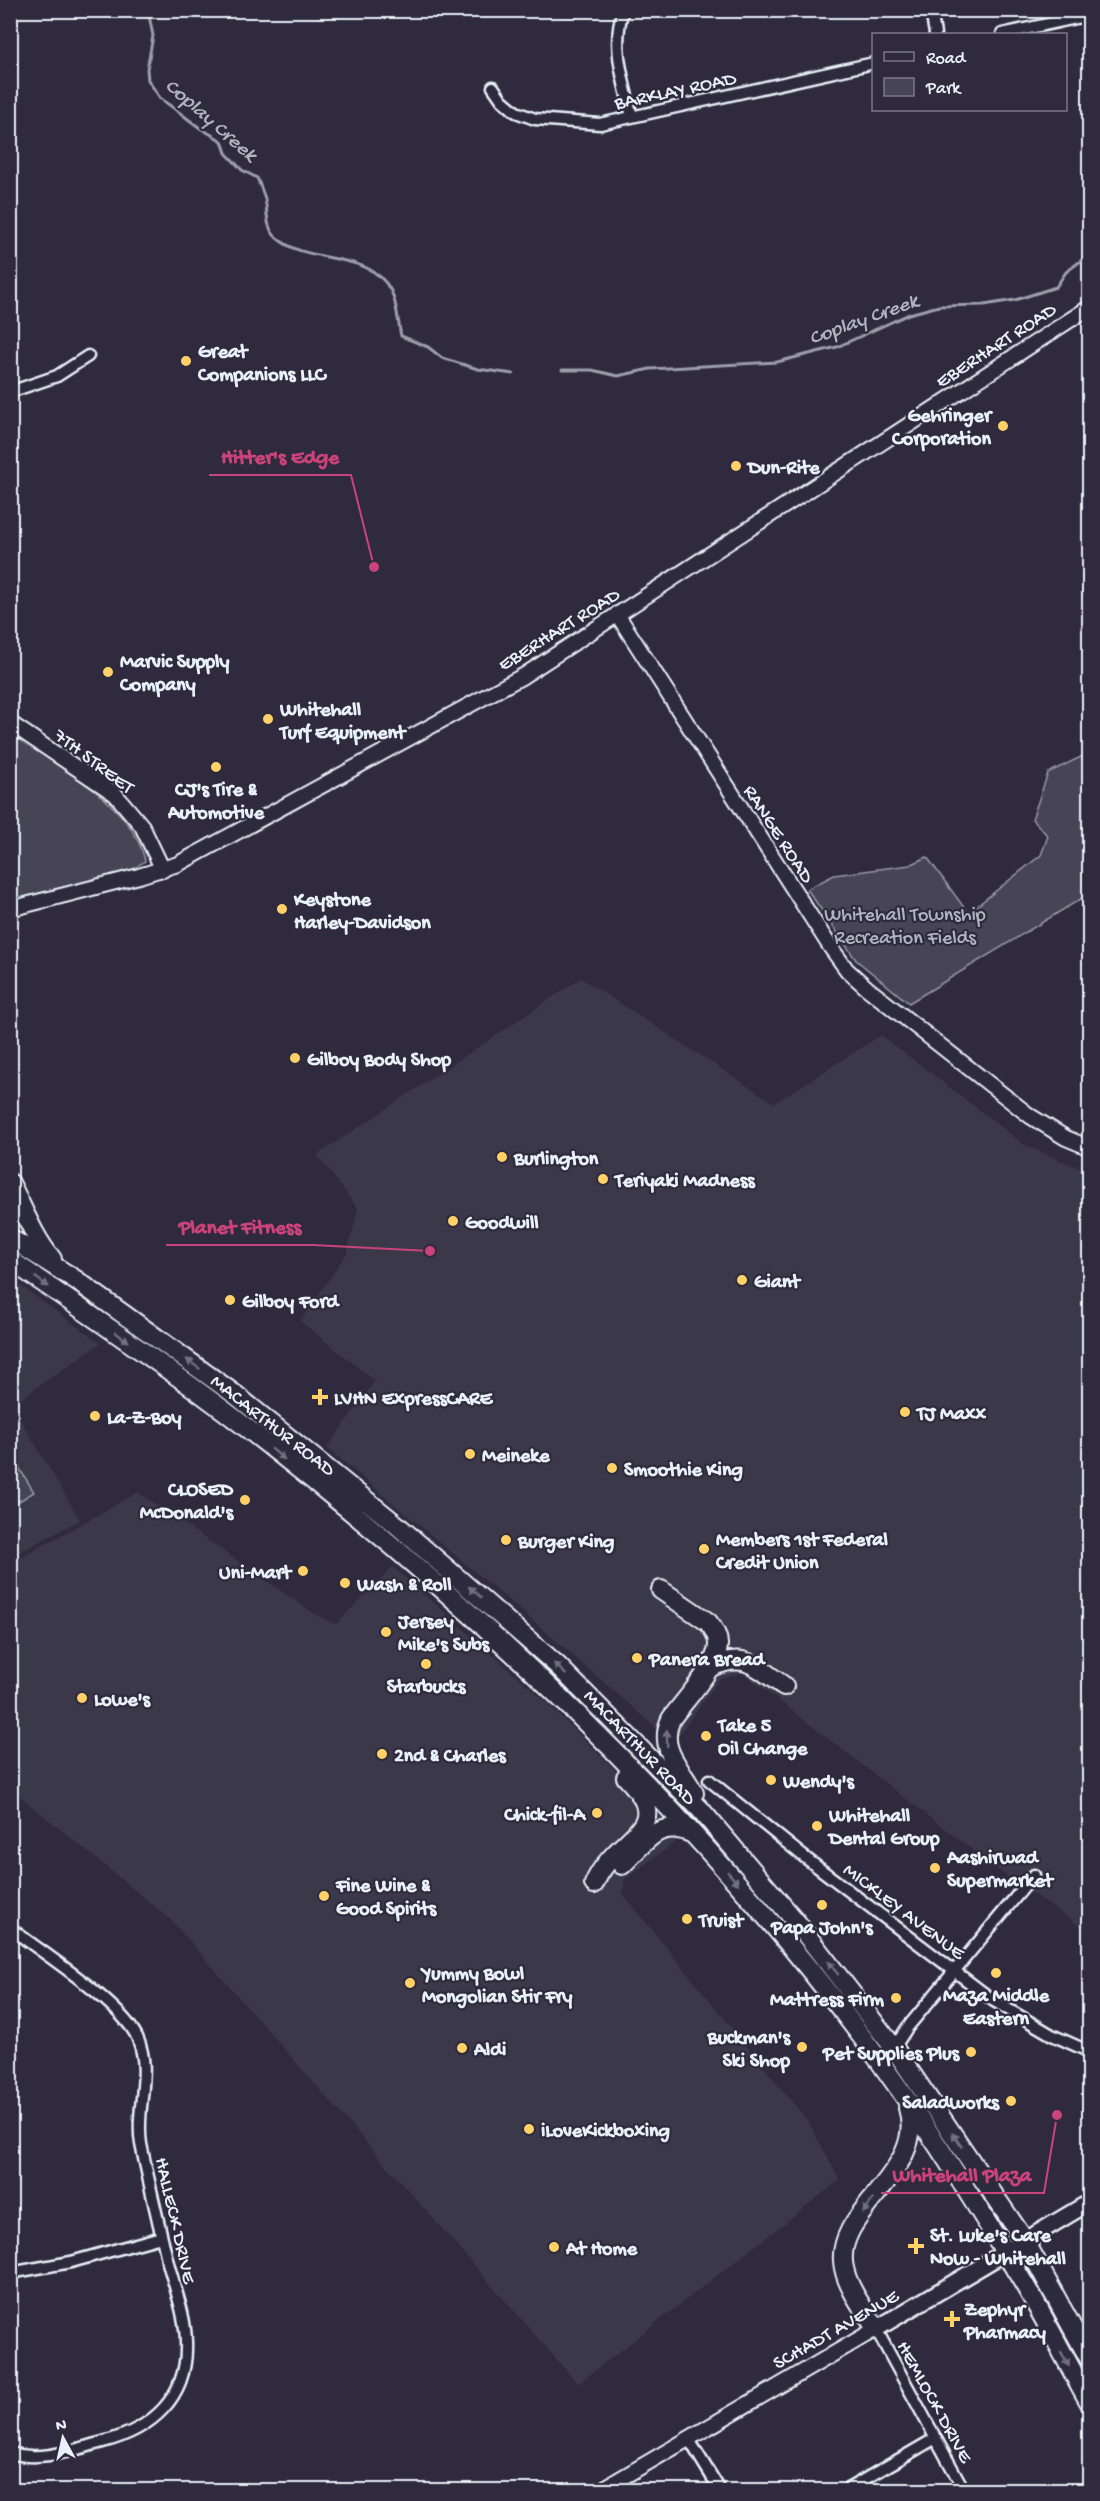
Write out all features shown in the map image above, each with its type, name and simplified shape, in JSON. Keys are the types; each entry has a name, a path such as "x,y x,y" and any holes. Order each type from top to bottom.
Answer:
{"highway":[{"path":"10,1183 42,1248 76,1280"},
{"name":"MACARTHUR ROAD","path":"10,1238 76,1280 237,1396 410,1536 557,1665 700,1809 798,1923 894,2048 1025,2241 1089,2360"},
{"name":"MACARTHUR ROAD","path":"10,1260 124,1338 242,1425 475,1617 600,1736 695,1834 828,1994 905,2098 1005,2253 1089,2403"},
{"path":"661,1590 703,1618 712,1628 718,1644 711,1667 671,1719 665,1738 700,1809"},
{"path":"711,1667 732,1659 745,1660 784,1686"},
{"path":"600,1736 608,1756 642,1796 646,1813 640,1830 605,1864 594,1884 613,1873 663,1828 675,1827 695,1834"},
{"path":"876,2329 846,2277 843,2251 852,2227 899,2162 909,2143 912,2125 905,2098"}],"main road":[{"name":"SCHADT AVENUE","path":"876,2329 1089,2202"}],"street":[{"path":"623,10 616,36 618,56 632,117"},
{"path":"931,10 935,33"},
{"path":"1006,33 1088,14"},
{"name":"BARKLAY ROAD","path":"493,87 502,100 516,112 536,118 600,124 872,63"},
{"name":"EBERHART ROAD","path":"10,909 163,870 201,853 523,676 1089,307"},
{"path":"10,392 57,376 88,356"},
{"name":"RANGE ROAD","path":"617,614 847,970 1030,1116 1066,1138 1089,1148"},
{"name":"7TH STREET","path":"10,723 115,794 142,826 163,870"},
{"name":"MICKLEY AVENUE","path":"709,1780 795,1850 1022,2019 1089,2052"},
{"path":"894,2048 907,2028 1034,1875"},
{"name":"HALLECK DRIVE","path":"10,1929 116,2009 137,2036 145,2066 140,2136 186,2343 183,2372 176,2391 153,2419 125,2436 46,2457 10,2453"},
{"path":"10,2273 71,2262 162,2237"},
{"name":"SCHADT AVENUE","path":"601,2490 876,2329"},
{"name":"HEMLOCK DRIVE","path":"876,2329 964,2490"},
{"path":"688,2438 720,2490"},
{"path":"846,2490 936,2438"}],"shaded area":[{"path":"581,978 774,1103 881,1035 1025,1145 1089,1172 1089,1932 1006,1876 743,1673 719,1680 678,1736 677,1746 525,1614 327,1448 375,1381 300,1321 347,1253 358,1209 317,1155"},
{"path":"11,1279 101,1343 12,1405 80,1520 11,1557"},
{"path":"138,1492 315,1614 336,1624 393,1567 542,1698 659,1813 680,1839 625,1879 623,1894 808,2121 840,2180 578,2384 171,1920 11,1789 10,1564"}],"green space":[{"path":"11,733 91,787 109,803 138,840 145,861 130,871 11,900"},
{"name":"Whitehall Township Recreation Fields","path":"1089,753 1089,894 909,1003 856,960 807,889 834,875 910,865 927,857 968,913 1041,855 1048,836 1032,819 1048,773"},
{"path":"10,1453 34,1492 11,1506 10,1506"}],"waterway":[{"name":"Coplay Creek","path":"148,10 153,36 147,69 148,80 160,98 200,128 222,141 226,153 242,170 257,178 265,199 270,230 277,238 290,247 305,252 354,263 369,269 381,278 393,296 401,336 428,347 442,358 478,369 513,374"},
{"name":"Coplay Creek","path":"562,370 592,370 618,376 650,369 777,362 837,347 909,314 939,306 984,305 1015,300 1056,287 1066,272 1090,254"}],"place":[{"name":"Great Companions LLC","path":"186,361"},
{"name":"Gehringer Corporation","path":"1003,426"},
{"name":"Dun-Rite","path":"736,466"},
{"name":"Hitter's Edge","path":"374,567"},
{"name":"Marvic Supply Company","path":"108,672"},
{"name":"Whitehall Turf Equipment","path":"268,719"},
{"name":"CJ's Tire & Automotive","path":"216,767"},
{"name":"Keystone Harley-Davidson","path":"282,909"},
{"name":"Gilboy Body Shop","path":"295,1058"},
{"name":"Burlington","path":"502,1157"},
{"name":"Teriyaki Madness","path":"603,1179"},
{"name":"Goodwill","path":"453,1221"},
{"name":"Planet Fitness","path":"430,1251"},
{"name":"Giant","path":"742,1280"},
{"name":"Gilboy Ford","path":"230,1300"},
{"name":"LVHN ExpressCARE","path":"320,1397"},
{"name":"TJ Maxx","path":"905,1412"},
{"name":"La-Z-Boy","path":"95,1416"},
{"name":"Meineke","path":"470,1454"},
{"name":"Smoothie King","path":"612,1468"},
{"name":"CLOSED McDonald's","path":"245,1500"},
{"name":"Burger King","path":"506,1540"},
{"name":"Members 1st Federal Credit Union","path":"704,1549"},
{"name":"Uni-Mart","path":"303,1571"},
{"name":"Wash & Roll","path":"345,1583"},
{"name":"Jersey Mike's Subs","path":"386,1632"},
{"name":"Panera Bread","path":"637,1658"},
{"name":"Starbucks","path":"426,1664"},
{"name":"Lowe's","path":"82,1698"},
{"name":"Take 5 Oil Change","path":"706,1736"},
{"name":"2nd & Charles","path":"382,1754"},
{"name":"Wendy's","path":"771,1780"},
{"name":"Chick-fil-A","path":"597,1813"},
{"name":"Whitehall Dental Group","path":"817,1826"},
{"name":"Aashirwad Supermarket","path":"935,1868"},
{"name":"Fine Wine & Good Spirits","path":"324,1896"},
{"name":"Papa John's","path":"822,1905"},
{"name":"Truist","path":"687,1919"},
{"name":"Maza Middle Eastern","path":"996,1973"},
{"name":"Yummy Bowl Mongolian Stir Fry","path":"410,1983"},
{"name":"Mattress Firm","path":"896,1998"},
{"name":"Buckman's Ski Shop","path":"802,2047"},
{"name":"Aldi","path":"462,2048"},
{"name":"Pet Supplies Plus","path":"971,2052"},
{"name":"Saladworks","path":"1011,2101"},
{"name":"Whitehall Plaza","path":"1057,2115"},
{"name":"iLoveKickboxing","path":"529,2129"},
{"name":"St. Luke's Care Now - Whitehall","path":"916,2246"},
{"name":"At Home","path":"554,2247"},
{"name":"Zephyr Pharmacy","path":"952,2319"}]}
